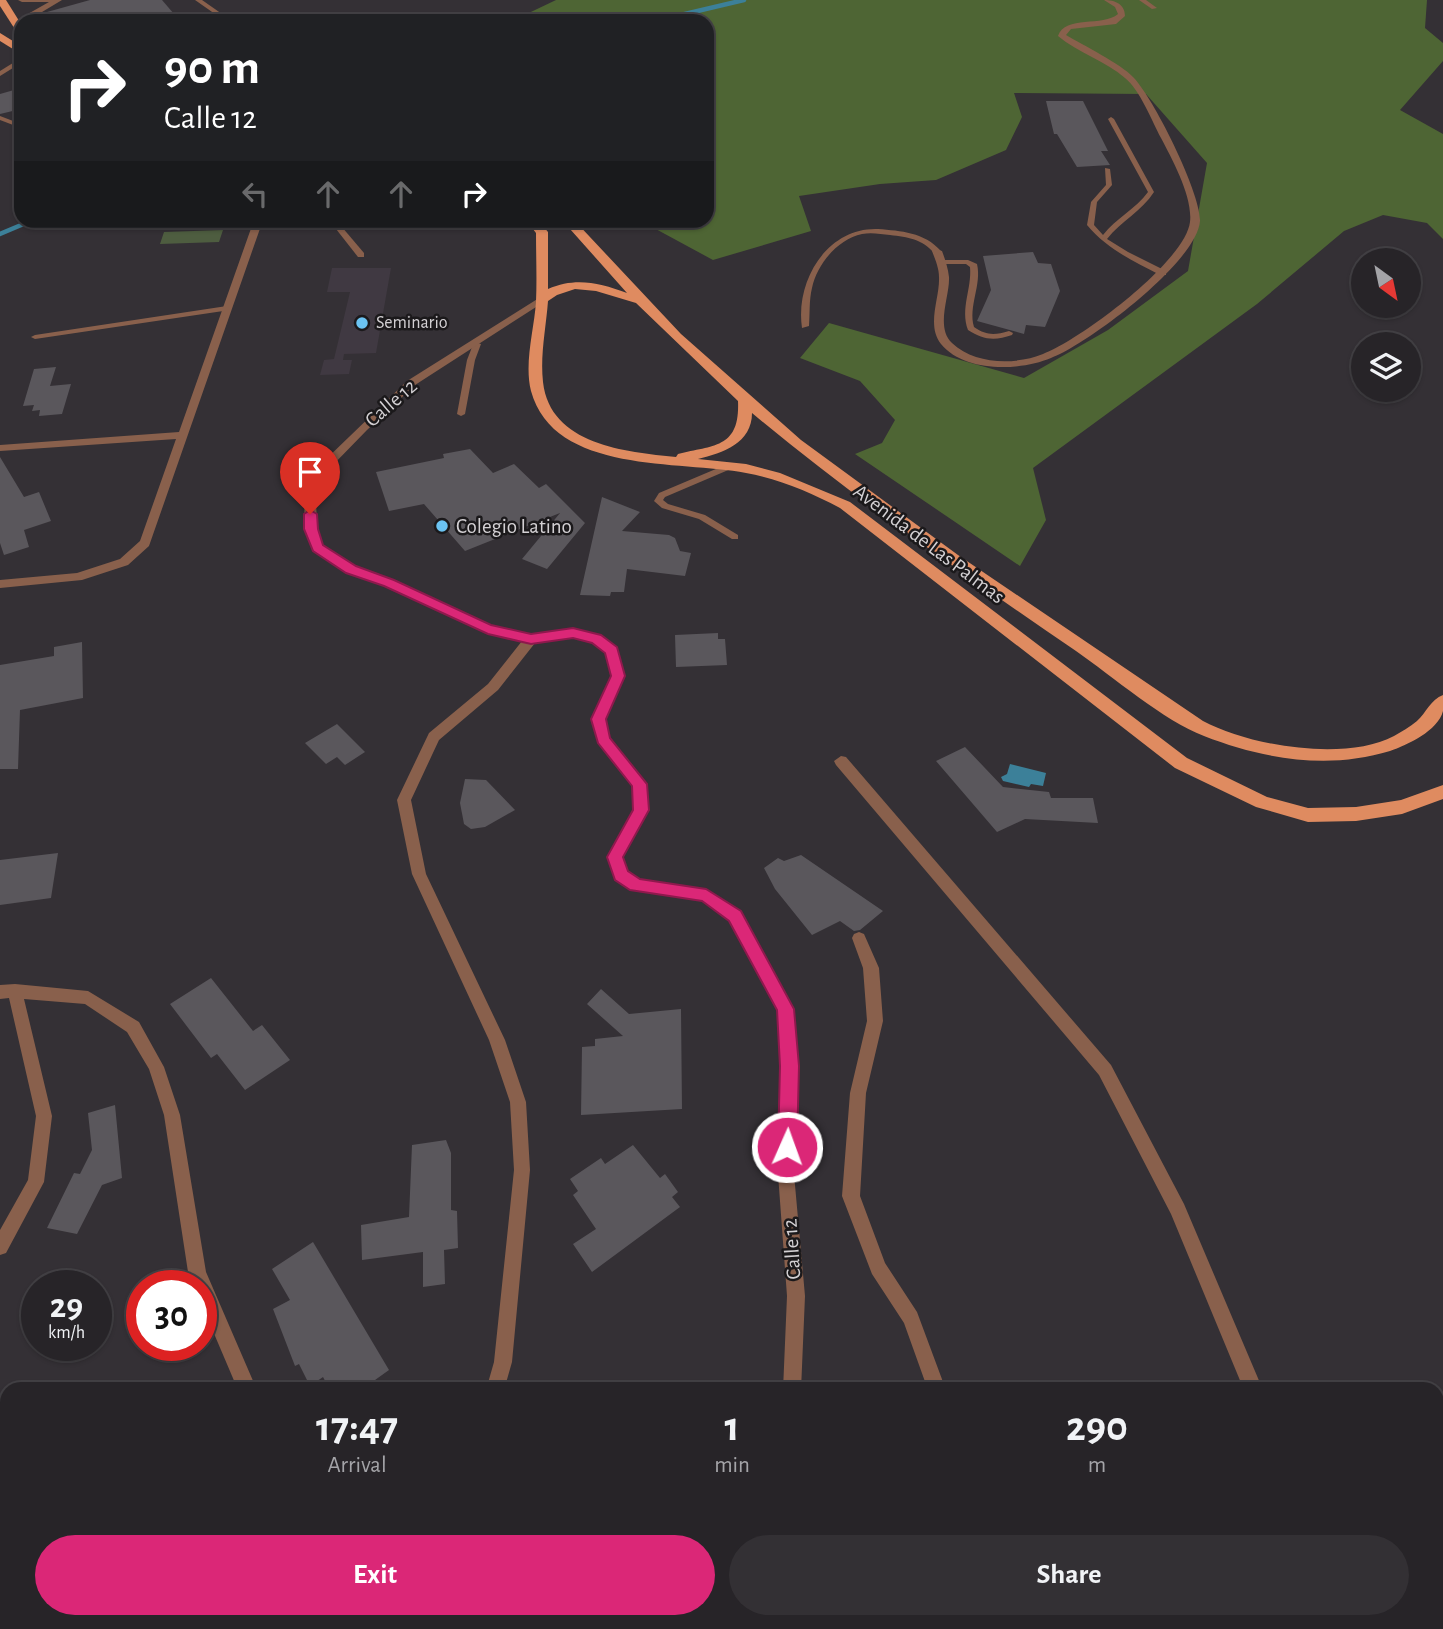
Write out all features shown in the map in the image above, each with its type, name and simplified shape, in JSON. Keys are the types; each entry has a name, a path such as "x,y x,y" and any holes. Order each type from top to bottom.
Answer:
{"main road":[{"path":"1,0 14,17"},
{"name":"Avenida de Las Palmas","path":"538,228 542,232 542,300 536,372 538,393 551,418 570,436 617,454 651,460 730,466 782,477 806,485 845,505 1181,763 1262,802 1308,815 1356,814 1402,807 1443,792"},
{"name":"Avenida de Las Palmas","path":"574,228 643,304 745,400 886,511 1166,706 1207,731 1294,752 1335,755 1371,751 1400,742 1419,729 1443,701"},
{"path":"542,300 553,290 569,285 587,284 605,288 643,304"},
{"path":"651,460 688,457 715,450 737,438 745,424 745,400"}],"street":[{"path":"22,0 58,0"},
{"path":"37,14 58,0"},
{"path":"937,251 944,275 939,328 948,346 976,361 1008,365 1048,356 1101,323 1163,273 1186,246 1196,223 1186,184 1139,90 1129,77 1062,36 1069,27 1113,22 1122,14 1118,6 1108,0"},
{"path":"0,584 78,577 124,562 145,543 256,228"},
{"name":"Calle 12","path":"542,300 477,344 411,383 325,466 310,498 311,529 318,548 351,569 389,583 488,629 531,639 573,633 596,639 611,650 618,676 598,719 603,739 639,784 641,810 615,857 621,875 636,885 706,895 735,916 786,1009 790,1066 786,1174 796,1296 792,1382"},
{"path":"0,448 183,435"},
{"path":"497,1382 503,1362 522,1170 518,1102 497,1040 419,874 404,800 434,737 493,687 531,639"},
{"path":"841,761 1104,1070 1144,1141 1178,1210 1251,1382"},
{"path":"859,938 871,968 876,1021 858,1093 851,1196 878,1268 911,1318 934,1382"},
{"path":"0,1247 36,1182 44,1116 8,992 88,998 132,1027 156,1067 172,1115 197,1272 245,1382"}],"lane":[{"path":"198,0 219,14"},
{"path":"1142,0 1154,8"},
{"path":"1103,239 1109,230 1147,199 1151,192 1111,119"},
{"path":"1107,169 1109,185 1094,202 1090,225 1103,239 1125,254 1163,273"},
{"path":"339,228 361,255"},
{"path":"805,327 808,286 827,254 849,237 862,232 902,233 928,240 937,251"},
{"path":"941,262 958,261 974,266 976,276 969,298 967,319 971,328 989,338 999,338 1009,333"},
{"path":"35,337 227,308"},
{"path":"461,414 471,360 477,344"},
{"path":"730,466 662,495 658,501 665,506 702,517 735,537"}],"shaded area":[{"name":"Seminario","path":"332,268 391,268 376,353 344,354 343,360 352,360 349,374 320,375 324,360 334,359 350,292 327,292"}],"green space":[{"path":"556,0 1427,0 1425,28 1443,43 1443,61 1400,110 1443,134 1443,239 1427,223 1383,215 1344,231 1257,304 1033,468 1046,520 1020,566 855,454 882,443 895,420 860,381 800,358 829,323 1024,378 1108,330 1188,271 1207,163 1146,94 1014,93 1022,117 1006,150 936,180 880,184 799,196 811,231 713,260 654,228 714,228 714,14 527,14"},
{"path":"223,230 219,242 160,244 164,232"}],"water":[{"path":"1010,764 1046,773 1043,786 1031,784 1029,787 1003,781 1001,777 1007,774"}],"building":[{"path":"90,0 162,0 174,14 43,14"},
{"path":"14,90 14,111 0,114 0,94"},
{"path":"1046,101 1083,101 1108,151 1101,151 1110,165 1077,167 1057,134 1054,134"},
{"path":"1033,252 1038,263 1051,264 1060,291 1045,327 1026,325 1024,334 977,321 991,290 983,256"},
{"path":"56,367 50,386 71,384 62,414 39,416 40,410 32,411 34,405 23,406 34,369"},
{"path":"470,449 493,473 514,464 539,488 546,484 585,523 547,569 522,559 560,513 465,551 424,504 389,511 376,472 444,458 443,454"},
{"path":"0,457 24,497 39,492 51,521 24,530 29,547 4,555 0,543"},
{"path":"602,497 640,512 622,531 669,535 675,538 680,551 691,553 685,576 627,569 624,592 611,592 610,596 580,595"},
{"path":"718,633 718,639 725,639 727,665 676,667 675,635"},
{"path":"82,642 83,698 20,710 18,769 0,769 0,665 54,656 54,647"},
{"path":"337,724 365,752 345,765 337,757 326,764 305,743"},
{"path":"965,747 1003,787 1049,792 1051,798 1093,798 1098,823 1025,819 997,832 936,761"},
{"path":"465,779 486,780 515,810 485,827 471,829 464,824 460,803"},
{"path":"58,853 51,898 0,905 0,860"},
{"path":"801,855 883,911 860,930 854,931 840,921 812,935 775,889 764,868 778,858 784,861"},
{"path":"211,978 253,1031 262,1025 290,1060 245,1090 217,1054 211,1058 170,1004"},
{"path":"601,989 629,1014 681,1009 682,1109 581,1115 582,1047 595,1046 595,1039 623,1036 587,1004"},
{"path":"115,1105 122,1178 102,1185 77,1234 47,1228 74,1173 80,1174 92,1150 88,1113"},
{"path":"446,1140 451,1153 451,1210 457,1211 458,1248 444,1250 445,1284 423,1287 423,1252 362,1260 361,1225 409,1217 412,1145"},
{"path":"633,1145 660,1178 665,1174 678,1192 672,1197 680,1207 592,1272 573,1244 596,1229 573,1195 578,1191 570,1179 601,1158 605,1164"},
{"path":"313,1242 389,1370 372,1382 326,1382 323,1377 316,1382 308,1382 299,1364 295,1366 273,1309 290,1300 272,1269"}],"waterway":[{"path":"685,14 744,0"},
{"path":"0,234 14,228"}],"place":[{"name":"Seminario","path":"362,323"},
{"name":"Colegio Latino","path":"442,526"}],"route":[{"path":"310,514 311,529 318,548 351,569 389,583 488,629 531,639 573,633 596,639 611,650 618,676 598,719 603,739 639,784 641,810 615,857 621,875 636,885 706,895 735,916 786,1009 790,1066 787,1147"}]}
